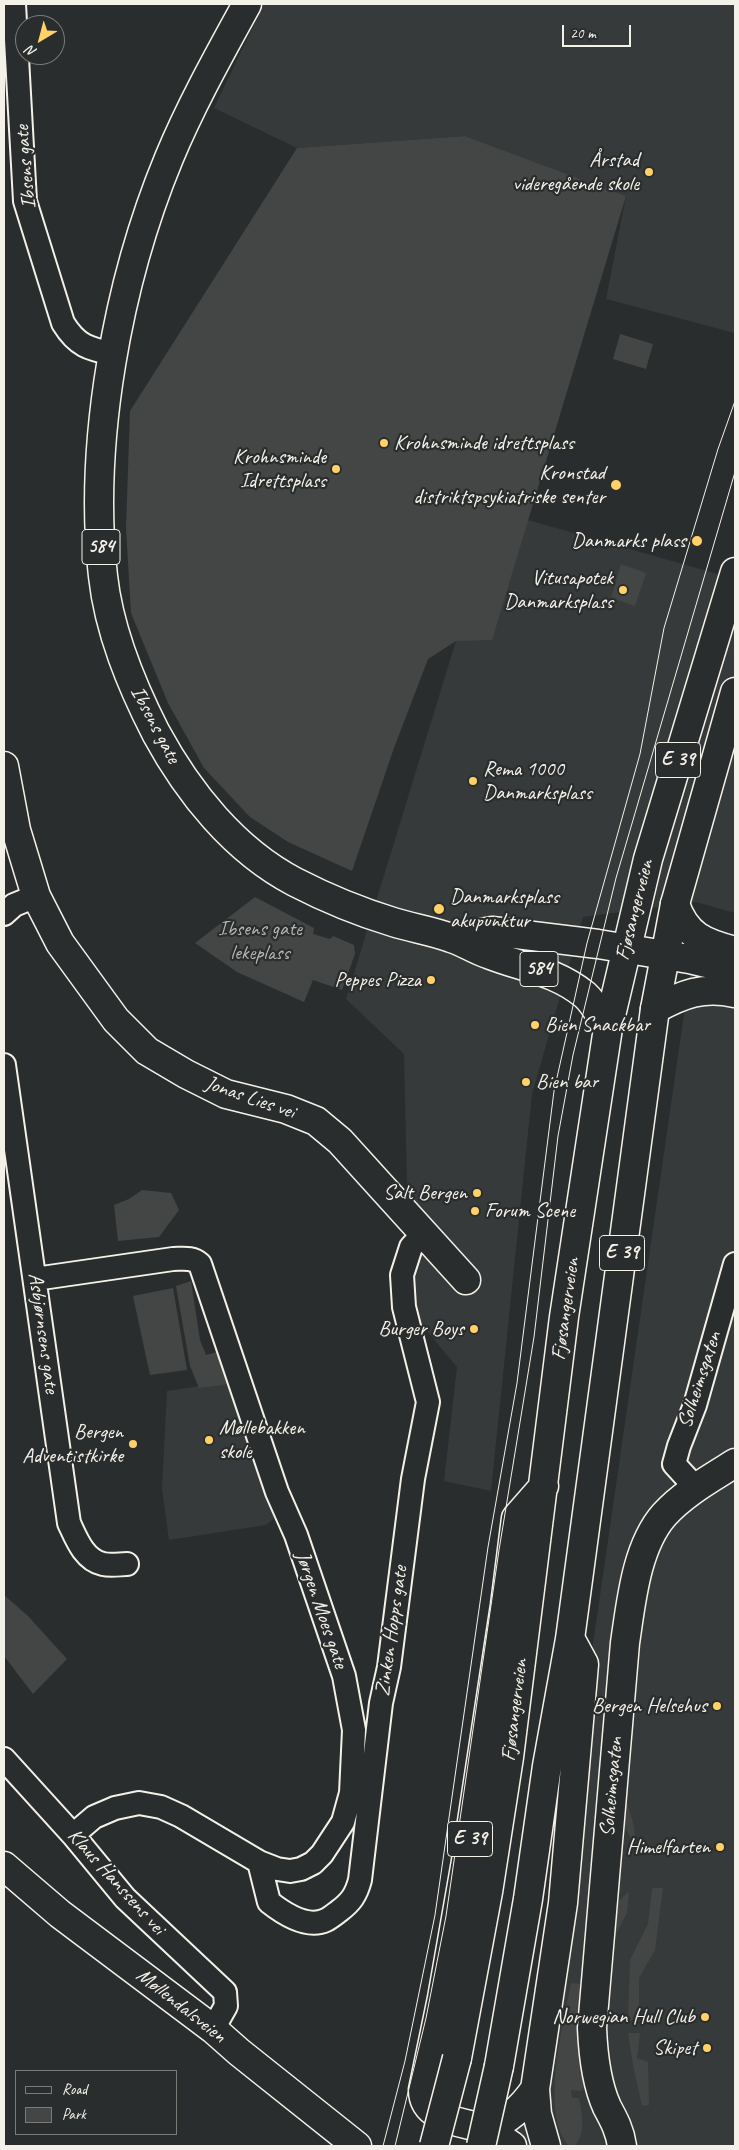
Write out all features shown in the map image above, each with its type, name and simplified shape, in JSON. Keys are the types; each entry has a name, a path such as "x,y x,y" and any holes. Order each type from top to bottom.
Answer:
{"main road":[{"name":"Ibsens gate","path":"247,4 196,97 158,186 131,277 114,354 105,421 100,487 103,578 117,643 138,698 167,753 194,794 222,825 266,864 294,882 344,904 391,922 453,938 490,955 534,967 553,975 586,996 597,1009 608,1028"},
{"name":"Fjøsangerveien","path":"434,2146 457,2058 488,1892 509,1757 564,1317 608,1028 625,948 648,859 735,572"},
{"name":"Fjøsangerveien","path":"484,2138 499,2066 526,1908 547,1766 570,1639 655,1009 675,904 735,692"},
{"name":"Jonas Lies vei","path":"4,766 16,830 36,896 60,943 116,1020 147,1051 186,1074 226,1094 286,1109 316,1121 340,1141 466,1280"},
{"path":"675,904 680,919 697,937 717,946 735,951"},
{"name":"Ibsens gate","path":"453,938 492,931 625,948"},
{"name":"584","path":"625,948 735,970"},
{"path":"655,1009 680,996 705,990 735,993"},
{"name":"Solheimsgaten","path":"622,2146 614,2118 607,2106 594,2059 592,2028 626,1633 632,1594 640,1563 652,1535 663,1517 696,1488 735,1463"},
{"name":"E 39","path":"512,2146 484,2138 434,2112 425,2103 422,2090 442,1998 465,1867 504,1615 516,1518 544,1486"},
{"path":"546,2146 537,2114 535,2089 563,1903 584,1664 570,1639"},
{"name":"Møllendalsveien","path":"4,1866 60,1914 213,2029 357,2146"},
{"path":"484,2138 513,2116 524,2105 535,2089"},
{"name":"Solheimsgaten","path":"602,2146 607,2106"}],"street":[{"name":"Ibsens gate","path":"14,4 25,201 63,323 71,336 79,344 114,354"},
{"path":"4,914 14,905 36,896"},
{"name":"Asbjørnsens gate","path":"4,1065 69,1523 77,1542 92,1559 103,1564 127,1564"},
{"name":"Zinken Hopps gate","path":"259,1862 268,1902 287,1916 309,1922 325,1921 350,1903 360,1880 381,1703 388,1667 413,1479 428,1402 404,1307 402,1275 411,1247 424,1233"},
{"name":"Jørgen Moes gate","path":"35,1279 173,1259 195,1260 200,1264 277,1492 296,1535 344,1676 354,1730 350,1793 343,1822 333,1840 313,1863 301,1869 290,1871 277,1869 259,1862 181,1816 161,1807 140,1803 115,1808 94,1817 73,1835"},
{"name":"Solheimsgaten","path":"696,1488 674,1464 695,1405 735,1264"},
{"name":"Klaus Hanssens vei","path":"4,1759 73,1835 125,1898 225,1992 226,2006 213,2029"}],"shaded area":[{"name":"Årstad videregående skole","path":"264,4 735,4 735,333 606,299 626,196 465,136 297,148 214,108"},
{"path":"528,520 735,579 735,913 696,902 583,917 532,1094 491,1491 444,1481 457,1367 410,1311 404,1054 346,999 456,641"},
{"path":"693,952 735,964 735,2146 507,2146 530,2046 567,1824"},
{"name":"Møllebakken skole","path":"233,1381 280,1514 266,1525 169,1540 162,1489 167,1391"}],"green space":[{"name":"Krohnsminde Idrettsplass","path":"465,136 626,196 492,640 456,641 428,659 394,748 352,871 288,842 250,817 204,768 168,703 131,613 126,528 130,411 297,148"},
{"path":"620,334 653,344 646,369 613,359"},
{"path":"621,564 646,573 635,606 611,598"},
{"name":"Ibsens gate lekeplass","path":"255,897 314,928 313,934 330,939 333,936 354,945 355,954 342,990 313,980 304,1002 237,972 195,943"},
{"path":"142,1190 171,1193 179,1210 159,1237 118,1241 114,1205 129,1199"},
{"path":"191,1281 200,1340 206,1355 217,1352 229,1384 199,1388 190,1366 176,1286"},
{"path":"173,1288 187,1370 150,1375 133,1296"},
{"path":"4,1595 28,1616 67,1659 33,1694 4,1656"},
{"path":"625,1796 634,1826 635,1846 623,1823"},
{"path":"652,1888 663,1888 655,1950 639,1978 639,2021 628,2020 630,1960 648,1924"},
{"path":"629,1892 627,1913 611,1944 616,1908 623,1897"},
{"path":"571,1983 582,1984 580,2049 586,2084 581,2091 571,2090 572,2098 579,2098 582,2117 581,2135 575,2146 569,2146 560,2131 556,2113 555,2091 559,2043"},
{"path":"628,2033 640,2033 637,2058 648,2062 649,2105 642,2106"}],"tram line":[{"path":"383,2146 405,2061 435,1915 488,1547 517,1383 554,1091 587,943 640,754 664,628 718,449 735,401"},
{"path":"395,2146 426,2018 446,1916 499,1550 534,1337 558,1136 573,1055 616,878 735,472"}],"place":[{"name":"Årstad videregående skole","path":"649,172"},
{"name":"Krohnsminde idrettsplass","path":"384,443"},
{"name":"Krohnsminde Idrettsplass","path":"336,469"},
{"name":"Kronstad distriktspsykiatriske senter","path":"616,485"},
{"name":"Danmarks plass","path":"697,541"},
{"name":"Vitusapotek Danmarksplass","path":"623,590"},
{"name":"Rema 1000 Danmarksplass","path":"473,781"},
{"name":"Danmarksplass akupunktur","path":"439,909"},
{"name":"Peppes Pizza","path":"431,980"},
{"name":"Bien Snackbar","path":"535,1025"},
{"name":"Bien bar","path":"526,1082"},
{"name":"Salt Bergen","path":"477,1193"},
{"name":"Forum Scene","path":"475,1211"},
{"name":"Burger Boys","path":"474,1329"},
{"name":"Møllebakken skole","path":"209,1440"},
{"name":"Bergen Adventistkirke","path":"133,1444"},
{"name":"Bergen Helsehus","path":"717,1706"},
{"name":"Himelfarten","path":"720,1847"},
{"name":"Norwegian Hull Club","path":"705,2017"},
{"name":"Skipet","path":"707,2048"}]}
